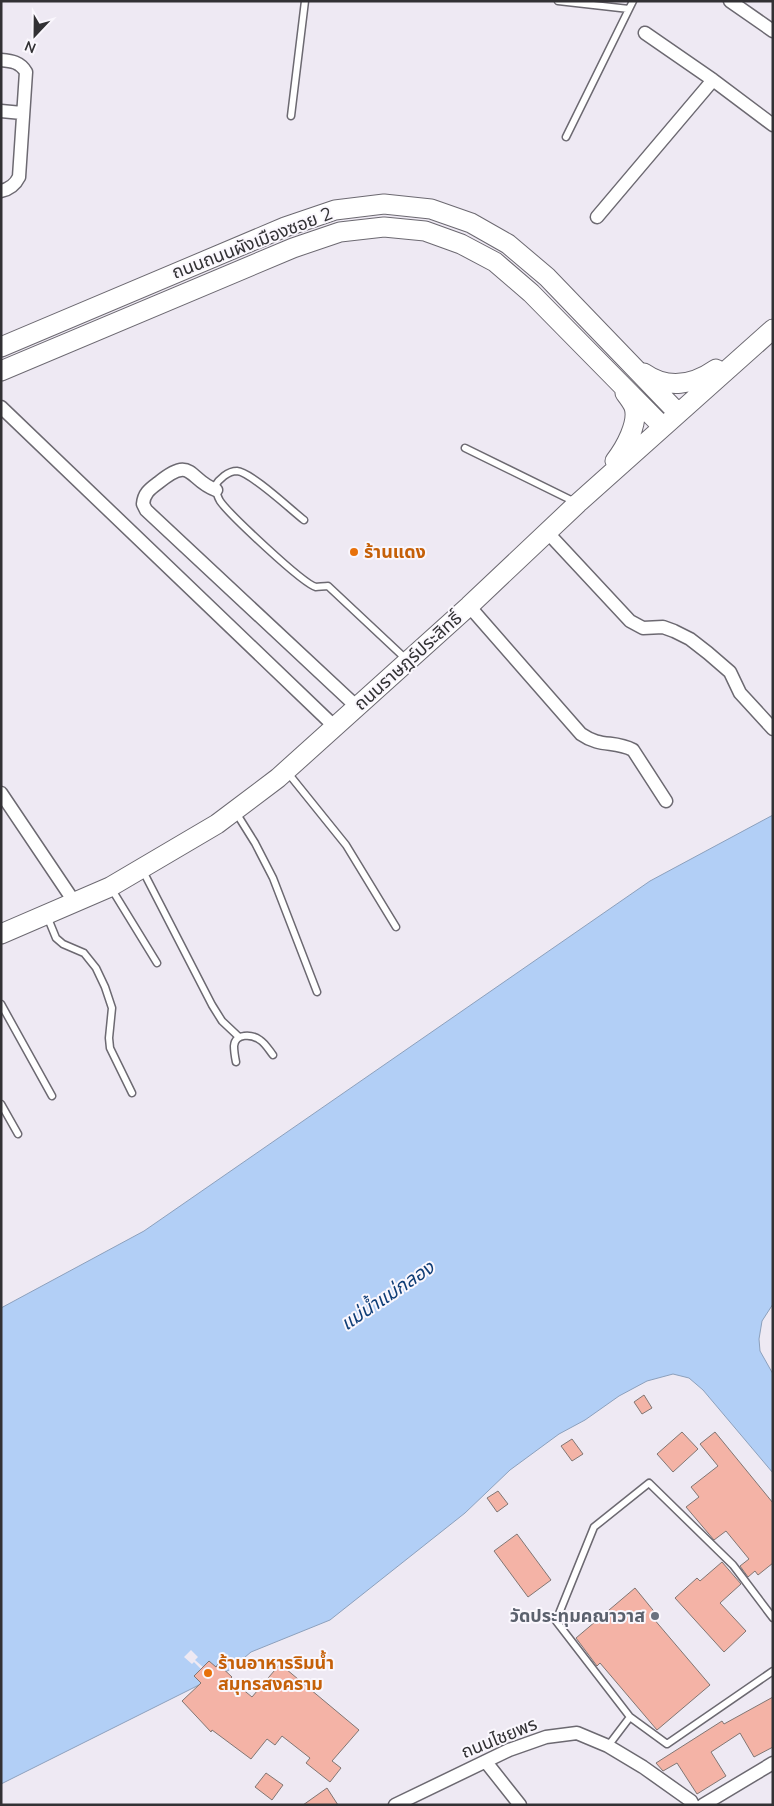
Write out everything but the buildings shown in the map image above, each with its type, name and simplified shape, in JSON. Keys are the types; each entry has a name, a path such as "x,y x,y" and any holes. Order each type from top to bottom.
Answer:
{"street":[{"path":"730,1 773,31"},
{"path":"645,33 713,80 773,125"},
{"path":"1,60 15,62 23,66 26,72 18,177 16,184 1,191"},
{"path":"597,217 713,80"},
{"path":"1,111 22,113"},
{"name":"ถนนถนนผังเมืองซอย 2","path":"1,347 285,226 335,210 384,204 431,209 471,223 508,244 547,277 678,413"},
{"name":"ถนนถนนผังเมืองซอย 2","path":"1,372 293,248 340,232 384,227 426,231 461,244 495,262 531,293 662,427"},
{"path":"627,360 651,378 663,382 677,384 696,381 766,334"},
{"name":"ถนนราษฎร์ประสิทธิ์","path":"1,934 110,887 217,824 286,771 548,533 578,503 766,334"},
{"path":"578,503 627,445 632,427 634,408 611,374"},
{"path":"1,406 335,727"},
{"path":"216,490 210,488 193,474 183,470 172,471 146,492 143,504 146,510 357,707"},
{"path":"548,533 630,621 643,628 663,627 690,639 730,672 740,693 773,729"},
{"path":"468,606 581,734 601,744 619,745 633,750 666,800"},
{"path":"1,793 76,903"},
{"name":"ถนนไชยพร","path":"395,1805 509,1750 546,1736 577,1734 608,1746 643,1767 691,1801 693,1805"},
{"path":"486,1762 520,1805"},
{"path":"703,1805 773,1763"}],"lane":[{"path":"291,116 305,1"},
{"path":"558,1 629,10"},
{"path":"566,138 633,1"},
{"path":"465,448 578,503"},
{"path":"304,520 247,474 236,471 220,478 215,486 218,498 228,511 276,556 315,587 328,586 408,661"},
{"path":"286,771 346,845 396,927"},
{"path":"235,810 273,878 317,992"},
{"path":"142,868 215,1009 229,1029 239,1037"},
{"path":"110,887 157,964"},
{"path":"46,915 56,938 63,944 84,953 96,968 112,1008 110,1048 132,1093"},
{"path":"1,1004 52,1096"},
{"path":"236,1062 234,1045 236,1039 242,1036 252,1036 261,1040 274,1055"},
{"path":"1,1104 18,1134"},
{"path":"773,1618 733,1565 649,1483 594,1527 556,1621 630,1717 667,1744 773,1671"},
{"path":"608,1746 630,1717"}],"water":[{"name":"แม่น้ำแม่กลอง","path":"773,815 773,1304 762,1321 759,1339 760,1351 773,1374 773,1473 703,1390 689,1378 673,1374 647,1381 619,1396 585,1420 559,1434 510,1470 465,1513 330,1620 251,1652 231,1669 1,1784 1,1308 144,1231 650,881"}],"pier":[{"path":"191,1650 198,1657 195,1660 203,1667 201,1669 194,1662 192,1664 184,1657"}],"place":[{"name":"ร้านแดง","path":"354,552"},
{"name":"วัดประทุมคณาวาส","path":"655,1616"},
{"name":"ร้านอาหารริมน้ำ สมุทรสงคราม","path":"208,1673"}]}
